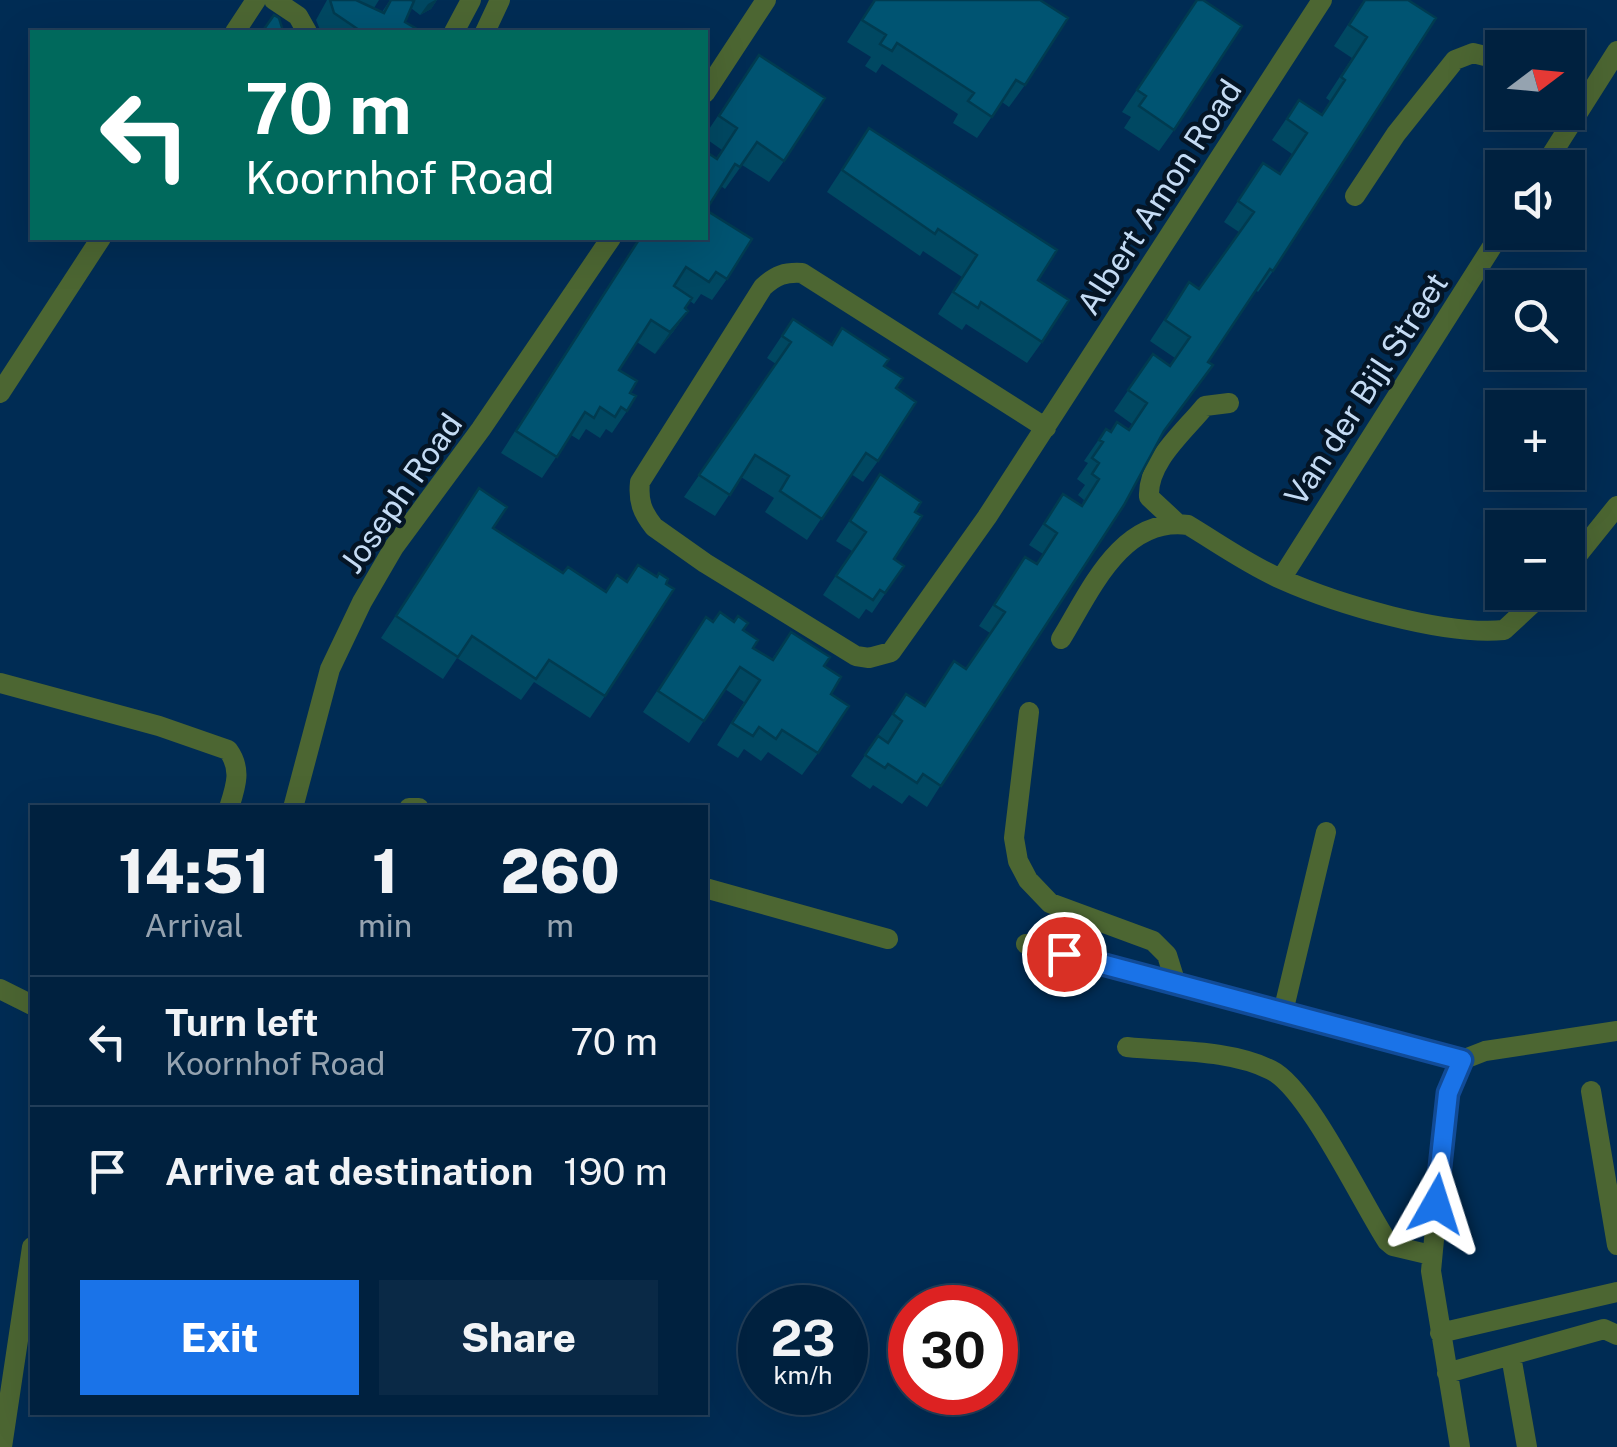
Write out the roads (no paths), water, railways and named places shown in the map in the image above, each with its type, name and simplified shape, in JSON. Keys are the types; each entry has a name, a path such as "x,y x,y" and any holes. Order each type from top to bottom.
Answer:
{"street":[{"path":"236,30 256,0"},
{"path":"274,0 297,27"},
{"path":"455,30 471,0"},
{"path":"486,30 500,0"},
{"path":"708,89 766,0"},
{"name":"Albert Amon Road","path":"1046,428 802,272 788,272 774,277 764,287 640,482 638,497 643,514 654,527 856,656 892,652 1046,428 1322,0"},
{"path":"1585,94 1617,52"},
{"path":"1355,196 1396,134 1456,60 1473,54 1485,56"},
{"path":"0,393 100,240"},
{"name":"Joseph Road","path":"294,805 330,668 362,602 394,547 481,429 610,240"},
{"name":"Van der Bijl Street","path":"1281,579 1490,250"},
{"path":"1178,524 1150,497 1154,469 1205,406 1228,404"},
{"path":"1585,546 1617,506"},
{"path":"1061,639 1118,550 1146,531 1178,524 1281,579 1376,611 1486,630 1508,628 1526,610"},
{"path":"0,683 217,744 228,750 237,768 230,805"},
{"path":"1029,712 1014,838 1018,860 1028,880 1050,903 1153,941 1167,956 1176,984"},
{"path":"1282,1012 1326,832"},
{"path":"708,889 888,939"},
{"path":"1026,944 1462,1060 1485,1051 1617,1031"},
{"path":"0,990 30,1004"},
{"path":"1127,1048 1229,1057 1279,1075 1336,1152 1387,1241 1431,1255"},
{"path":"1460,1447 1431,1255 1448,1093 1462,1060"},
{"path":"1591,1091 1617,1245"},
{"path":"2,1447 30,1260"},
{"path":"1440,1334 1617,1292"},
{"path":"1447,1373 1604,1329 1617,1334"},
{"path":"1510,1356 1526,1447"}]}
